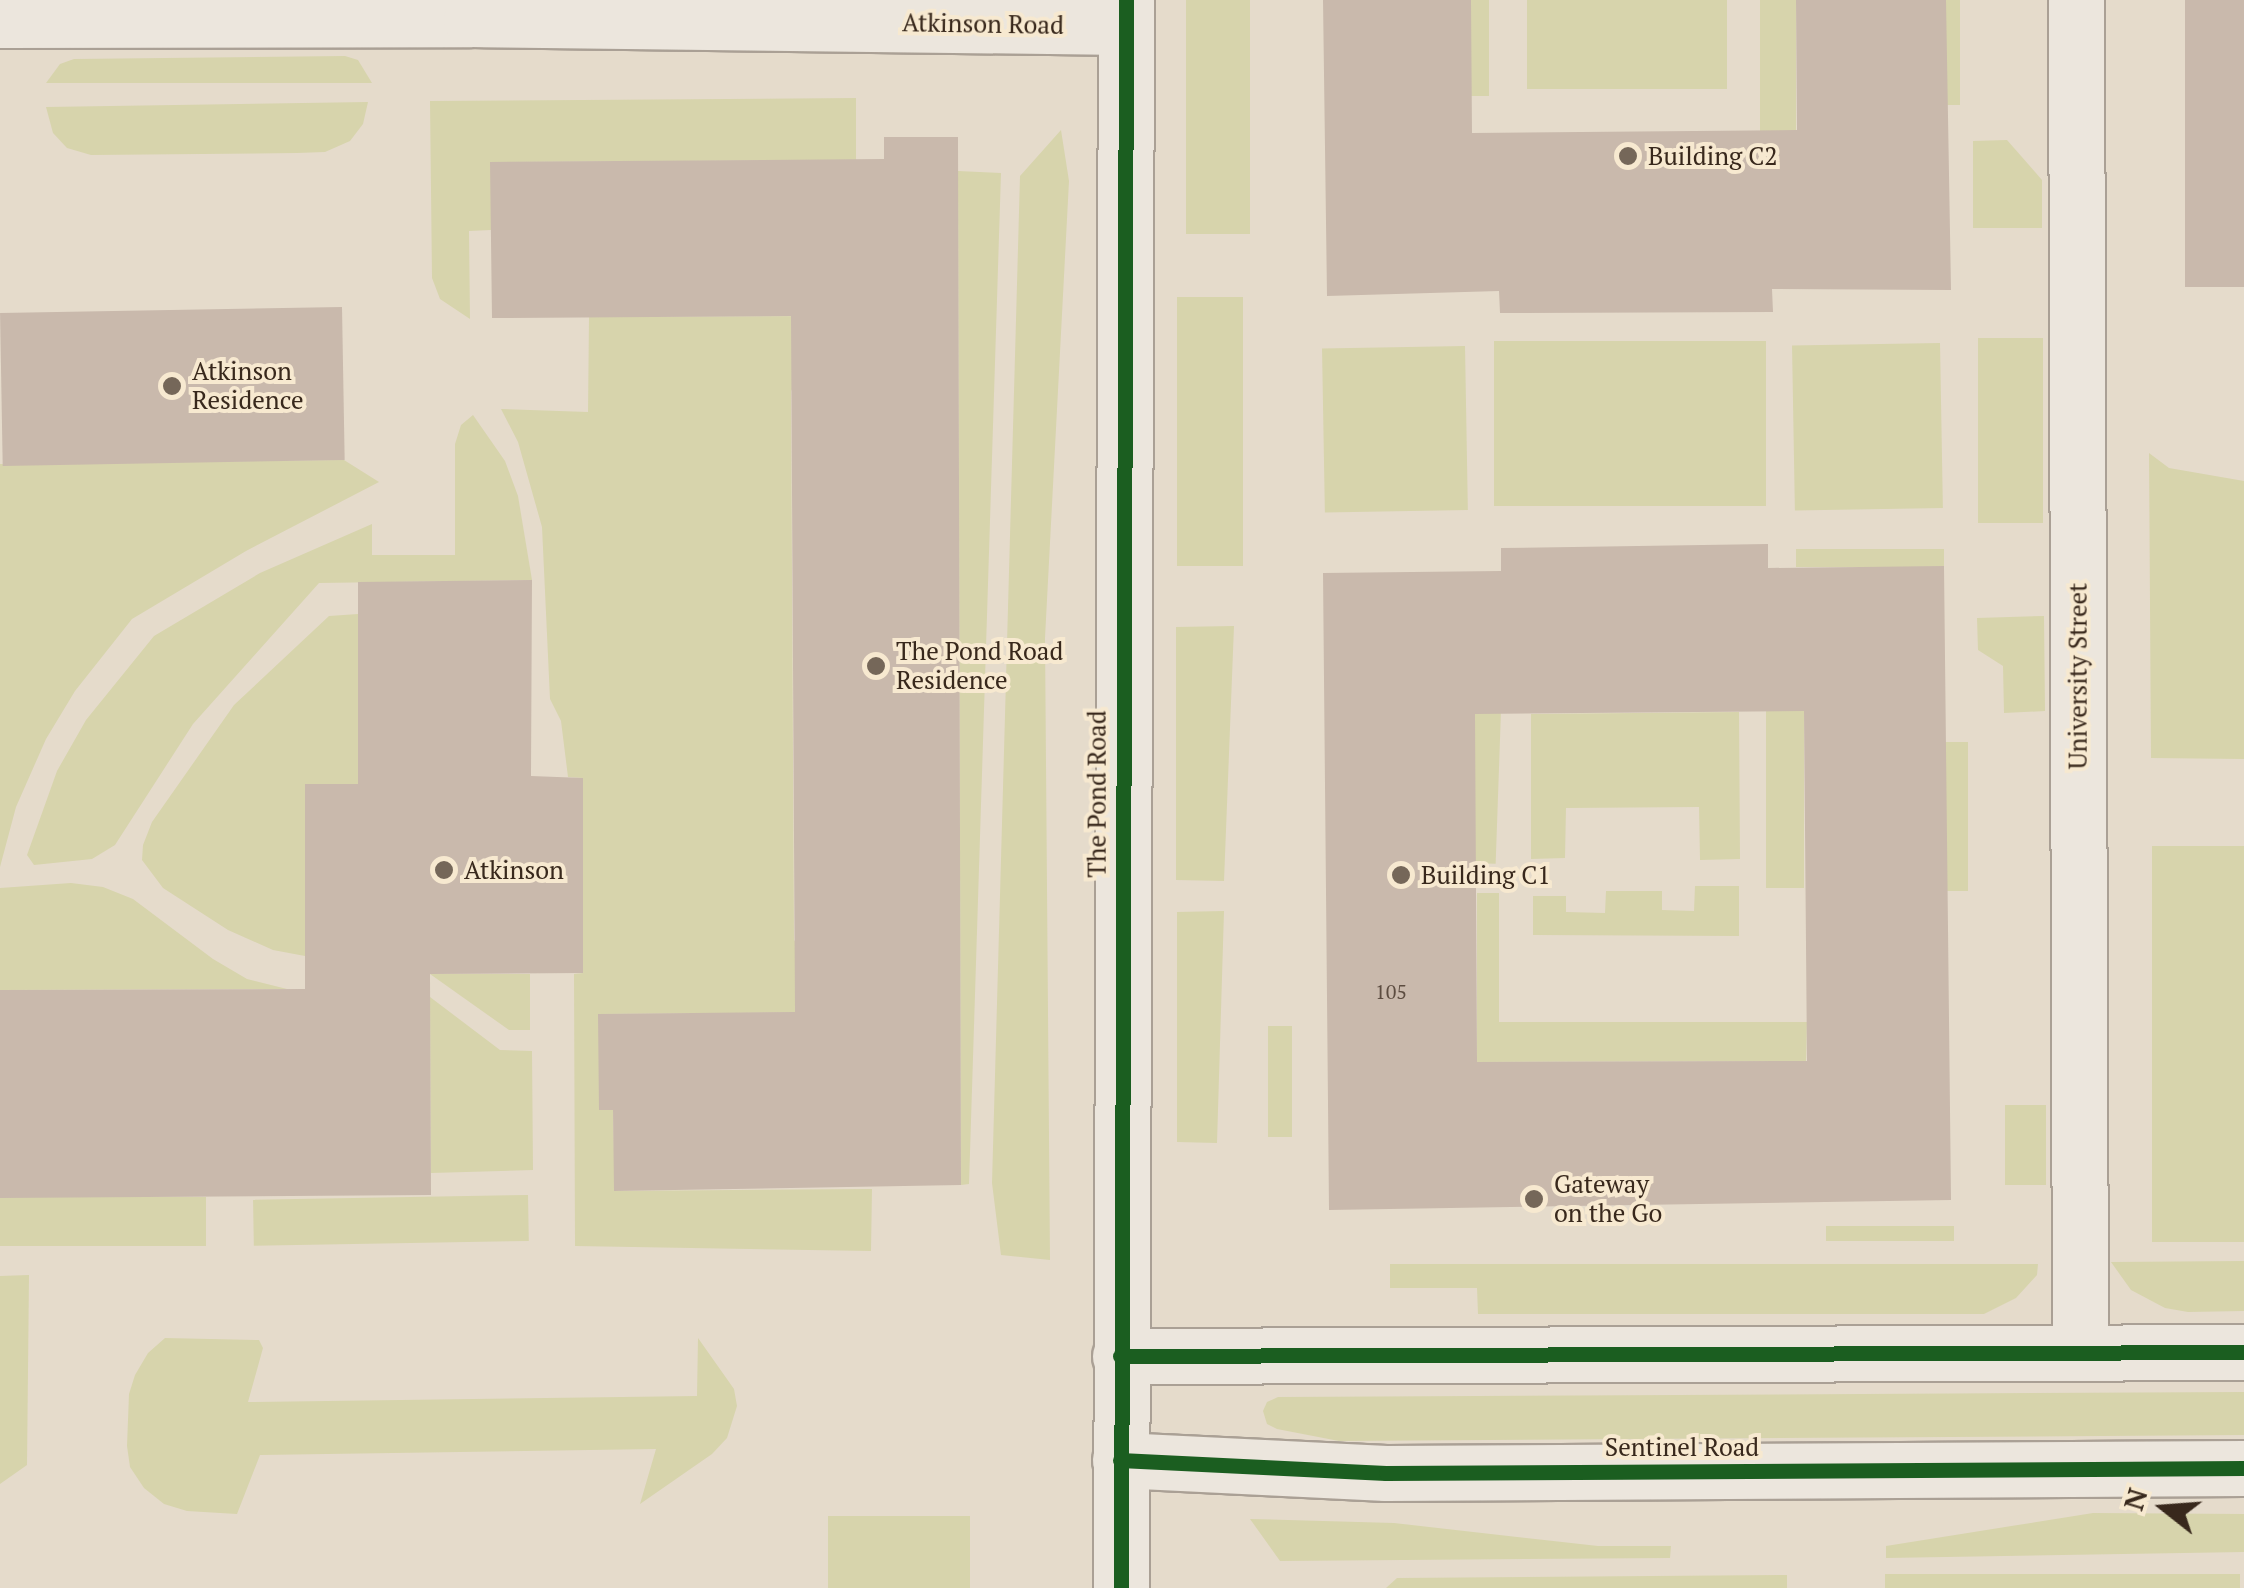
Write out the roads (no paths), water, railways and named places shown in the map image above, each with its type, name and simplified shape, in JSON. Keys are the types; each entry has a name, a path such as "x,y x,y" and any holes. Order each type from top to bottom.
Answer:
{"street":[{"name":"University Street","path":"2076,0 2080,1352"},
{"name":"Atkinson Road","path":"0,20 1126,14"},
{"name":"The Pond Road","path":"1121,1588 1126,14"},
{"path":"1120,1356 2244,1352"},
{"name":"Sentinel Road","path":"1120,1460 1386,1473 2244,1468"}],"place":[{"name":"Building C2","path":"1628,156"},
{"name":"Atkinson Residence","path":"172,386"},
{"name":"The Pond Road Residence","path":"876,666"},
{"name":"Atkinson","path":"444,870"},
{"name":"Building C1","path":"1401,875"},
{"name":"Gateway on the Go","path":"1534,1199"}]}
